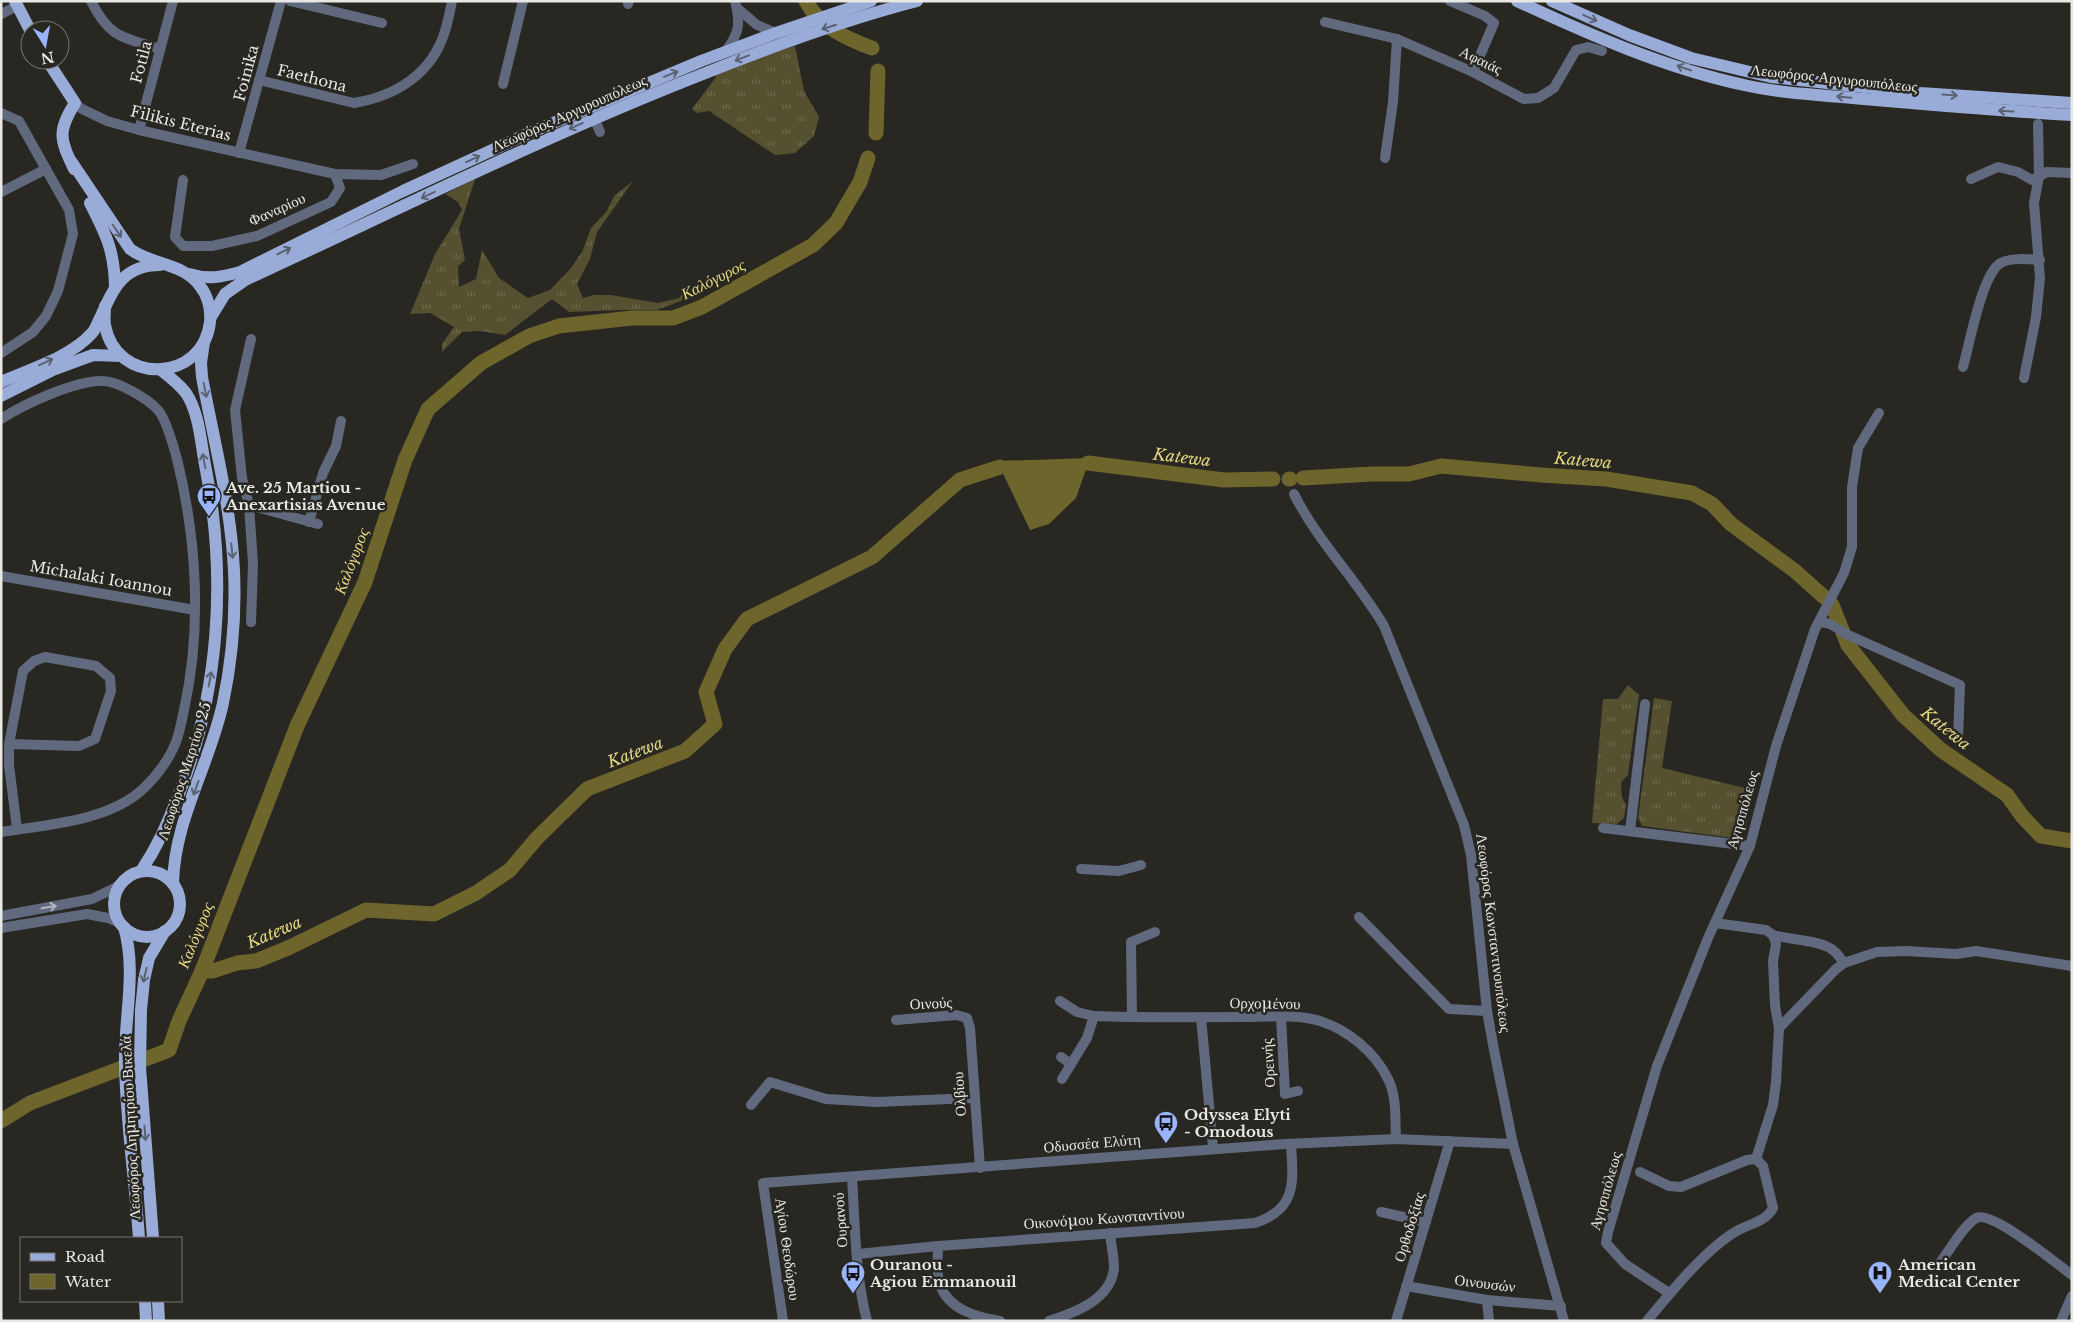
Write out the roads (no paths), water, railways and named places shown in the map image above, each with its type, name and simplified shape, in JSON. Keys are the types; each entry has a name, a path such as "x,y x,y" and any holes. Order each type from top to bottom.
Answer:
{"main road":[{"name":"Λεωφόρος Αργυρουπόλεως","path":"242,276 594,118 871,7 917,1"},
{"name":"Λεωφόρος Αργυρουπόλεως","path":"1517,1 1626,49 1700,74 1745,85 1794,92 2072,115"},
{"name":"Λεωφόρος Αργυρουπόλεως","path":"1552,1 1629,35 1691,58 1771,77 1920,93 2072,103"},
{"path":"16,4 25,20"},
{"name":"Λεωφόρος Αργυρουπόλεως","path":"242,276 403,191 518,138 725,52 776,33 858,5 871,7"},
{"name":"Filikis Eterias","path":"53,70 74,103"},
{"path":"74,103 64,120 62,130 71,162 111,247 114,263 114,286"},
{"path":"71,162 130,249 139,256 202,278 242,276"},
{"path":"1,382 72,350 94,332 114,286 129,272 148,265 167,265"},
{"path":"105,306 104,324 110,341 120,356 139,367 161,370 178,366 193,356 204,342 209,330 211,317 208,301 200,286 189,274"},
{"path":"211,317 225,294 242,276"},
{"name":"Λεωφόρος Μαρτίου 25","path":"173,884 175,852 180,832 213,743 223,704 234,621 234,571 230,530 202,377 201,362 204,342"},
{"path":"1,396 55,370 93,355 120,356"},
{"name":"Λεωφόρος Μαρτίου 25","path":"140,871 154,853 192,759 200,731 211,673 217,620 218,578 214,531 209,488 194,413 186,394 161,370"},
{"path":"140,871 158,873 164,876 173,884 179,895 179,908 175,921 165,931 153,936 139,936 122,925 114,907 115,895 119,886 129,876 140,871"},
{"name":"Λεωφόρος Δημητρίου Βικελά","path":"122,925 129,945 131,959 125,1067 139,1237"},
{"name":"Λεωφόρος Δημητρίου Βικελά","path":"153,1237 140,1062 141,1010 144,980 149,958 165,931"},
{"path":"145,1302 146,1321"},
{"path":"158,1302 159,1321"}],"street":[{"path":"91,1 100,18 116,35 160,49"},
{"name":"Fotila","path":"139,130 173,1"},
{"name":"Foinika","path":"239,153 281,1"},
{"path":"290,1 382,23"},
{"name":"Faethona","path":"259,80 354,103 370,100 398,90 416,78 434,55 445,32 452,1"},
{"path":"503,84 524,1"},
{"path":"1450,1 1485,16 1494,23 1473,72"},
{"path":"1,14 16,4"},
{"path":"736,4 757,25 776,33"},
{"path":"725,52 735,38 739,25 736,4"},
{"name":"Αφαιάς","path":"1324,22 1397,39 1473,72 1524,99 1538,98 1554,88 1576,50 1588,48 1602,51"},
{"path":"1385,158 1397,39"},
{"name":"Filikis Eterias","path":"74,103 106,121 139,130 335,174 381,176 413,164"},
{"path":"1,112 18,120 70,210 73,234 58,291 46,316 33,332 1,353"},
{"path":"2024,378 2037,307 2040,260 2034,216 2034,203 2039,176 2038,124 2031,113"},
{"path":"2038,124 2049,114"},
{"path":"594,118 600,132"},
{"path":"1971,178 1998,167 2018,172 2032,180 2047,172 2072,173"},
{"path":"1,192 46,169"},
{"name":"Φαναρίου","path":"183,180 175,237 183,246 212,246 257,236 331,202 340,188 335,174"},
{"path":"1963,367 1987,278 1999,263 2023,258 2040,260"},
{"path":"250,339 235,410 242,478 249,505 253,564 251,622"},
{"path":"1,419 14,411 79,383 104,380 126,387 159,411 173,442 187,499 194,576 194,642 190,681 177,740 162,768 144,789 128,801 100,814 1,832"},
{"name":"Αγησιπόλεως","path":"1669,1294 1625,1264 1606,1243 1657,1066 1715,922 1750,846 1776,746 1818,623 1844,573 1852,547 1852,487 1858,448 1879,413"},
{"path":"249,505 314,523 323,473 336,446 341,421"},
{"name":"Λεωφόρος Κωνσταντινουπόλεως","path":"1294,494 1311,525 1384,626 1464,825 1471,855 1487,1012 1513,1144 1564,1321"},
{"name":"Michalaki Ioannou","path":"1,576 194,610"},
{"path":"1818,623 1823,621 1831,624 1846,634 1960,685 1958,739"},
{"path":"9,744 79,746 95,739 112,692 110,678 96,666 45,657 34,661 23,671 9,744 9,765 17,829"},
{"path":"1630,831 1645,704"},
{"path":"1603,828 1750,846"},
{"path":"1081,869 1119,871 1141,865"},
{"path":"1,916 92,900 119,886"},
{"path":"1,928 87,914 108,918 122,925"},
{"path":"1359,916 1449,1009 1487,1012"},
{"path":"1715,922 1766,930 1773,935 1787,939 1824,945 1833,950 1844,963"},
{"path":"1132,1017 1131,942 1155,932"},
{"path":"1756,1159 1774,1105 1779,1028 1774,961 1776,944 1773,935"},
{"path":"1779,1028 1844,963 1877,952 1956,954 1976,950 2072,966"},
{"name":"Ορχομένου","path":"1060,1001 1077,1012 1094,1016 1280,1017 1318,1020 1344,1033 1366,1049 1379,1063 1389,1080 1393,1096 1396,1139"},
{"name":"Οινούς","path":"896,1020 956,1015 967,1018"},
{"path":"1062,1079 1087,1038 1094,1016"},
{"path":"1201,1017 1212,1148"},
{"name":"Ορεινής","path":"1280,1017 1285,1094 1298,1092"},
{"name":"Ολβίου","path":"967,1018 970,1028 980,1168"},
{"path":"1060,1057 1072,1064"},
{"path":"751,1104 770,1082 826,1099 877,1102 974,1098"},
{"name":"Οδυσσέα Ελύτη","path":"763,1183 980,1168 1212,1148 1396,1139 1513,1144"},
{"name":"Ορθοδοξίας","path":"1396,1321 1450,1141"},
{"name":"Οικονόμου Κωνσταντίνου","path":"858,1254 938,1246 1255,1222 1268,1218 1281,1209 1292,1190 1291,1144"},
{"path":"1640,1172 1669,1186 1681,1187 1748,1160 1756,1159"},
{"path":"1648,1321 1669,1294 1720,1242 1736,1231 1769,1215 1773,1208 1771,1199 1763,1166 1756,1159"},
{"name":"Ουρανού","path":"852,1177 863,1305 867,1321"},
{"name":"Αγίου Θεοδώρου","path":"763,1183 784,1321"},
{"path":"1381,1212 1426,1222"},
{"path":"1940,1263 1966,1227 1978,1217 1984,1217 2003,1225 2072,1274"},
{"path":"1049,1321 1072,1313 1095,1301 1109,1284 1114,1268 1110,1233"},
{"path":"938,1246 939,1284 950,1302 977,1317 1000,1321"},
{"name":"Οινουσών","path":"1406,1286 1487,1300 1561,1306"},
{"path":"2060,1321 2072,1296"},
{"path":"1487,1300 1489,1321"}],"water":[{"path":"1090,458 1076,498 1049,524 1030,530 997,461"}],"waterway":[{"name":"Καλόγυρος","path":"806,1 818,18 835,31 872,48"},
{"name":"Καλόγυρος","path":"876,133 878,71"},
{"name":"Καλόγυρος","path":"1,1121 30,1103 169,1050 179,1021 202,971 297,726 365,582 405,460 428,409 481,363 529,336 559,326 632,318 673,318 702,307 813,245 836,223 860,182 868,158"},
{"name":"Katewa","path":"1088,463 1224,480 1273,479"},
{"name":"Katewa","path":"1303,478 1409,474 1441,466 1606,479 1692,493 1712,504 1731,524 1795,571 1824,597"},
{"name":"Katewa","path":"202,971 213,971 237,963 256,961 288,948 366,910 434,914 476,893 510,870 537,838 587,789 685,751 715,724 706,692 725,649 747,619 872,557 960,480 1000,467"},
{"name":"Katewa","path":"1832,605 1848,645 1903,715 1941,750 2007,795 2022,816 2041,836 2072,841"}],"place":[{"name":"Ave. 25 Martiou - Anexartisias Avenue","path":"209,517"},
{"name":"Odyssea Elyti - Omodous","path":"1166,1144"},
{"name":"Ouranou - Agiou Emmanouil","path":"853,1294"},
{"name":"American Medical Center","path":"1880,1294"}]}
